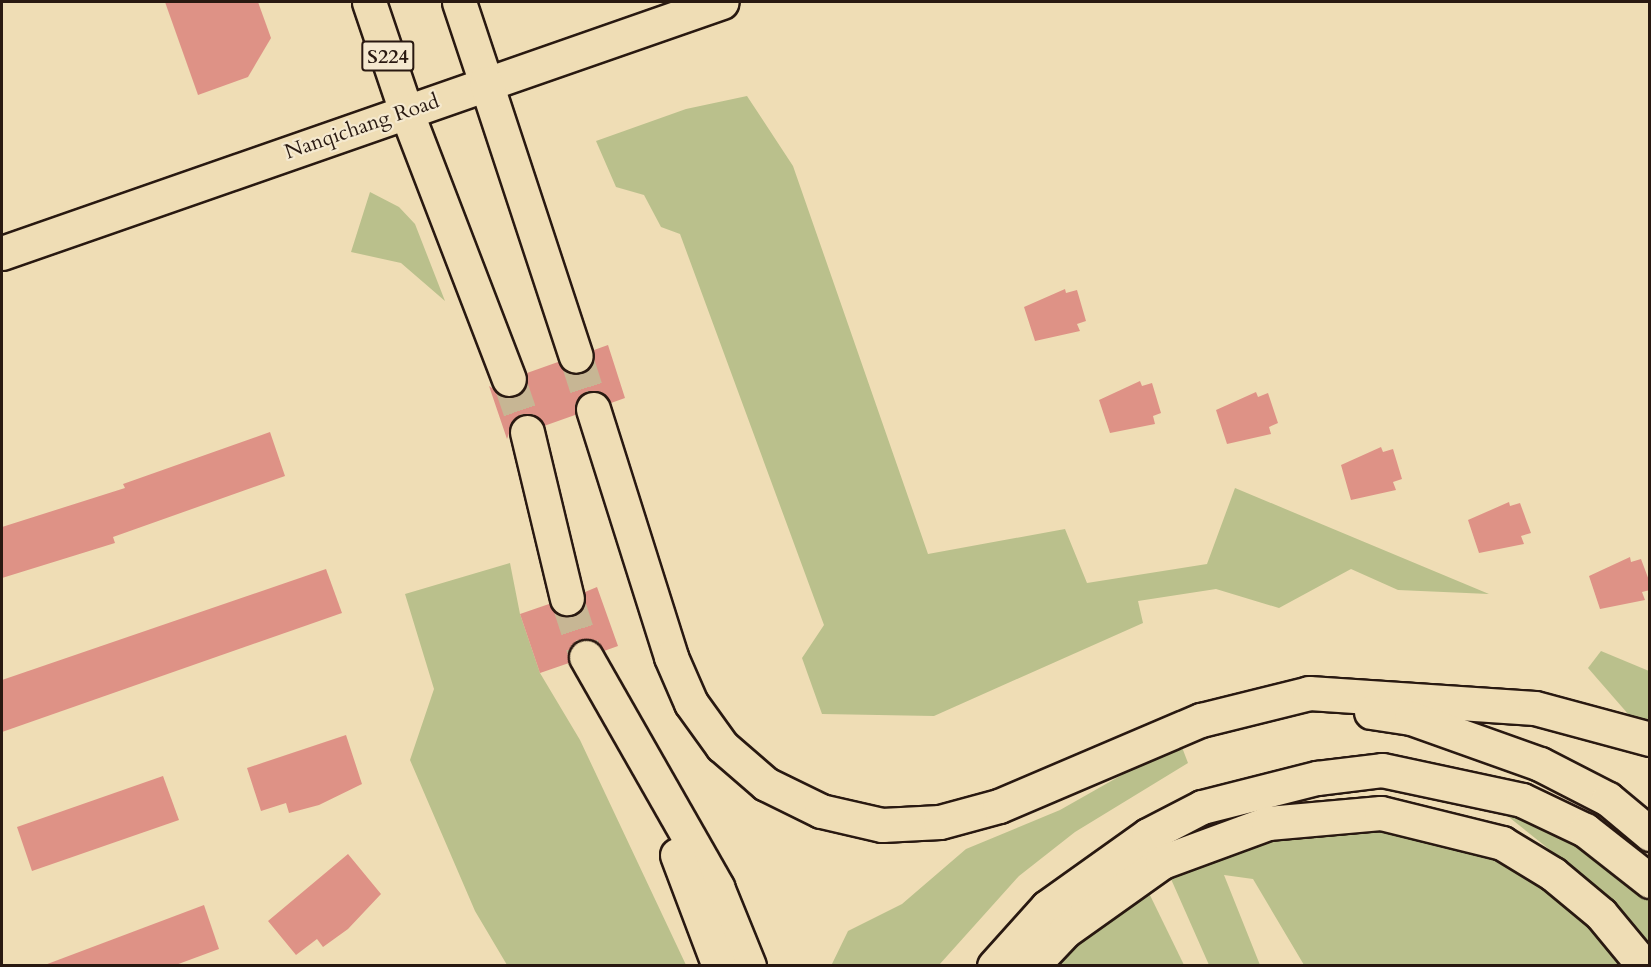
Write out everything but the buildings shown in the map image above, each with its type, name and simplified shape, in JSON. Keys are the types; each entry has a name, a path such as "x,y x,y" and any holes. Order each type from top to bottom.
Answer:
{"main road":[{"name":"S224","path":"369,2 406,111"},
{"path":"459,2 576,356"},
{"name":"Nanqichang Road","path":"2,253 722,2"},
{"path":"406,111 509,379"},
{"path":"593,409 671,657 691,703 722,746 758,776 821,812 882,825 940,822 999,806 1152,739 1252,706 1309,693 1464,700 1581,717 1649,739"},
{"path":"527,432 567,598"},
{"path":"719,966 695,894 586,657 717,887 749,966"},
{"path":"1252,706 1411,718 1540,764 1608,799 1650,834"},
{"path":"994,966 1047,907 1148,835 1202,807 1317,778 1383,770 1522,800 1585,830 1650,882"},
{"path":"1032,966 1065,931 1162,862 1268,823 1381,813 1502,843 1553,874 1601,914 1644,966"}],"green space":[{"path":"747,96 793,166 928,554 1065,529 1087,583 1207,564 1235,488 1489,594 1398,590 1351,569 1279,608 1216,589 1138,601 1143,623 934,716 822,714 802,658 824,625 680,234 661,227 644,195 616,187 596,141 686,109"},
{"path":"370,192 399,207 415,224 445,301 401,263 351,252"},
{"path":"510,563 520,614 540,673 580,740 686,965 507,965 475,911 410,760 434,689 405,594"},
{"path":"1601,651 1649,671 1649,738 1588,668"},
{"path":"1180,742 1188,763 1075,832 1019,876 939,965 831,966 848,931 902,904 966,849 1060,810"},
{"path":"1490,802 1585,843 1649,894 1649,943 1594,885"},
{"path":"1370,820 1467,847 1509,865 1580,918 1615,949 1624,965 1304,965 1253,879 1224,875 1260,965 1209,965 1167,870 1270,832"},
{"path":"1146,887 1184,965 1048,966"}],"tunnel":[{"path":"576,356 593,409"},
{"path":"509,379 527,432"},
{"path":"567,598 586,657"}]}
